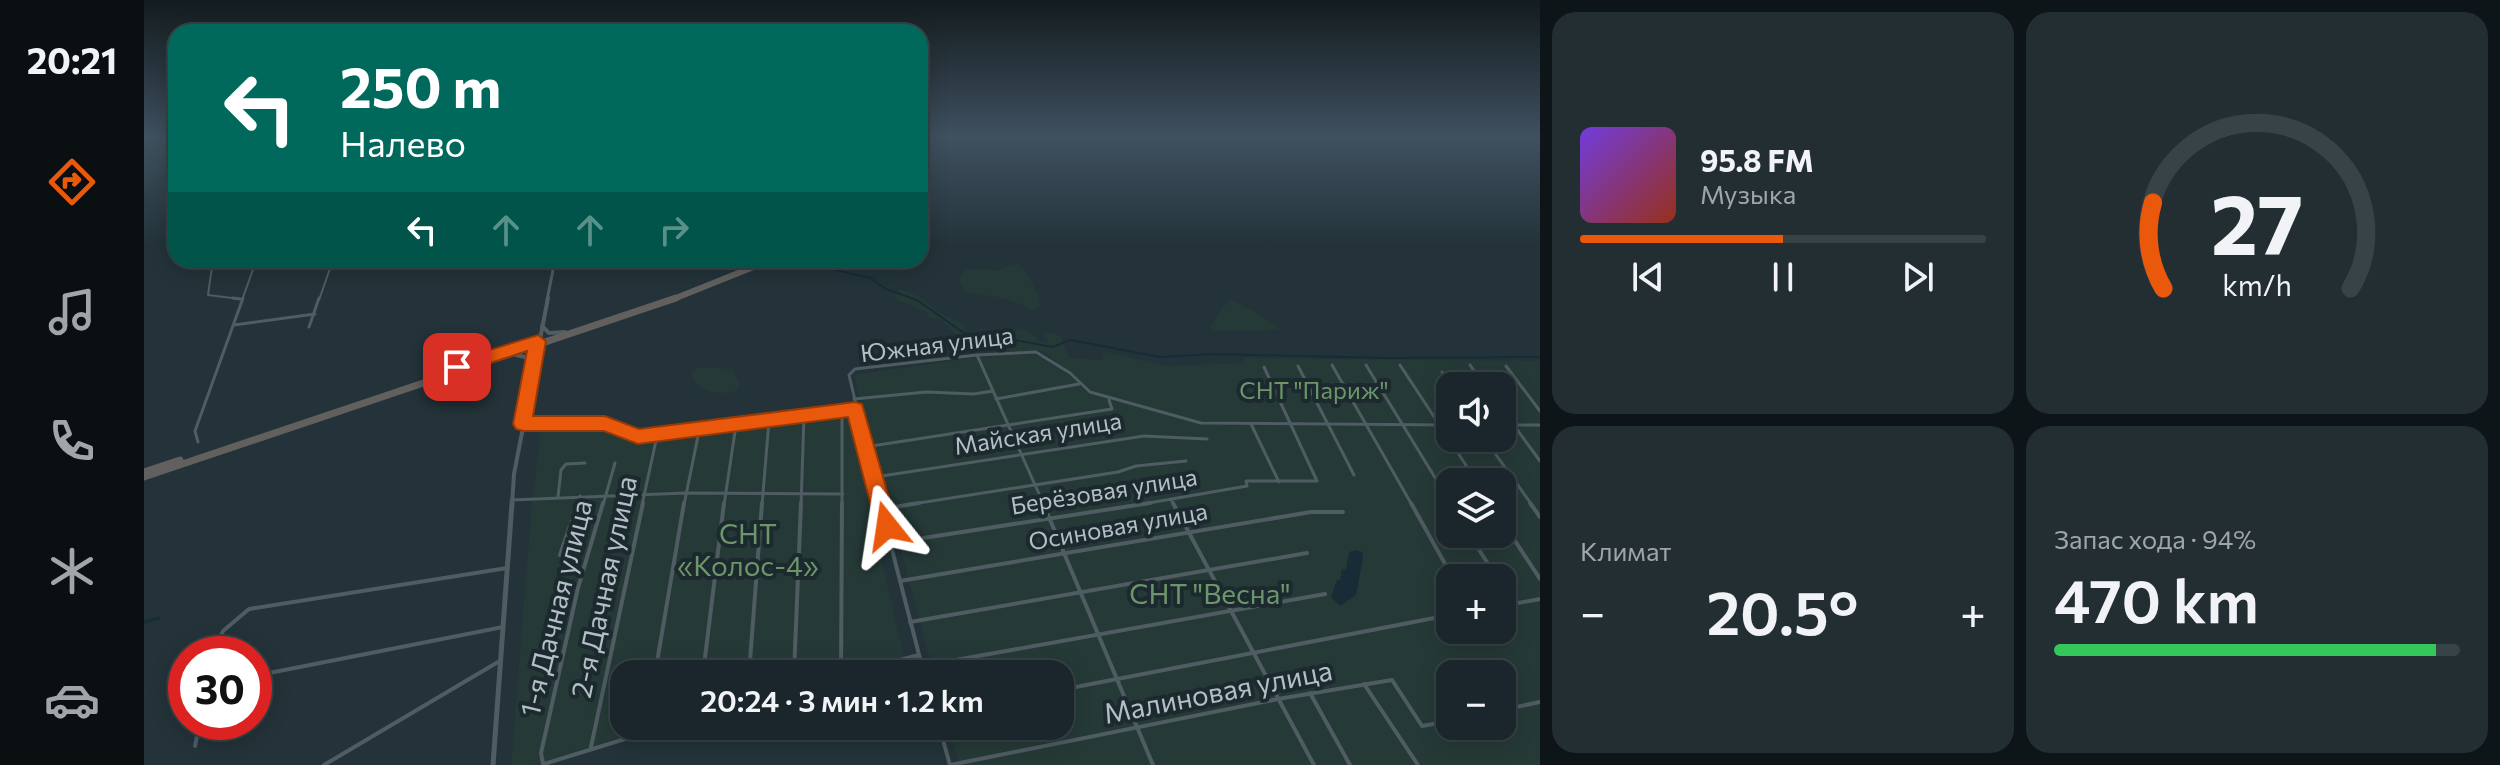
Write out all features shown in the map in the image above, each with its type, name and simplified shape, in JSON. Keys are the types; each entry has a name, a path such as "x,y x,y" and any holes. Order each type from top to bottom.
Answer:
{"highway":[{"path":"144,474 510,355 743,268"},
{"path":"144,474 687,295 752,268"}],"street":[{"path":"212,268 208,295 242,299"},
{"path":"198,442 195,431 254,268"},
{"path":"309,327 330,268"},
{"path":"493,765 511,500 553,268"},
{"path":"234,325 315,314"},
{"path":"541,325 549,333 565,332"},
{"name":"Южная улица","path":"854,399 849,375 855,369 1017,352 1044,355 1070,373 1079,384 1108,398 1201,423 1436,425"},
{"path":"510,355 530,358 534,367"},
{"path":"977,355 1023,455 1153,765"},
{"path":"1332,365 1445,564"},
{"path":"1366,365 1436,480"},
{"path":"1400,365 1436,420"},
{"path":"1470,365 1475,372"},
{"path":"1298,366 1354,475"},
{"path":"1506,366 1540,411"},
{"path":"1264,367 1291,424"},
{"path":"996,399 1079,384"},
{"path":"920,660 854,399 926,392 974,394 993,391"},
{"path":"865,447 1112,409 1108,398"},
{"path":"523,424 605,424 638,436 657,436 855,409"},
{"path":"842,410 843,660"},
{"path":"795,660 804,416"},
{"path":"750,660 769,421"},
{"path":"1251,423 1279,482"},
{"name":"Берёзовая улица","path":"891,543 1171,500 1247,486 1246,481 1317,481 1291,424"},
{"path":"705,660 736,425"},
{"path":"1516,425 1540,425"},
{"path":"1516,428 1540,461"},
{"name":"2-я Дачная улица","path":"591,747 642,495 657,436"},
{"path":"657,660 698,436"},
{"name":"Майская улица","path":"873,477 1144,436 1207,439"},
{"path":"1494,452 1540,517"},
{"path":"882,509 1118,472 1136,466 1186,461"},
{"path":"558,497 561,470 566,464 585,463"},
{"name":"1-я Дачная улица","path":"542,765 541,753 578,588 615,463"},
{"path":"511,500 686,493 843,494"},
{"path":"560,555 580,496"},
{"path":"1171,500 1314,765"},
{"name":"Осиновая улица","path":"900,581 1311,512 1343,512"},
{"path":"1516,542 1540,579"},
{"path":"910,622 1307,553"},
{"path":"221,636 249,609 507,568"},
{"path":"956,660 1325,594"},
{"path":"1516,603 1540,599"},
{"path":"1074,687 1436,618"},
{"path":"272,672 503,627"},
{"path":"899,660 919,655"},
{"path":"324,765 502,661"},
{"name":"Малиновая улица","path":"950,765 1278,699 1392,680 1422,726 1436,724"},
{"path":"1364,684 1418,765"},
{"path":"1310,693 1350,765"},
{"path":"1516,707 1540,702"},
{"path":"195,746 196,740"},
{"path":"542,765 613,740"},
{"path":"943,740 950,765"}],"green space":[{"path":"144,174 155,174 152,176 157,178 144,188"},
{"path":"1017,264 1028,276 1037,294 1040,304 1034,310 1003,298 966,292 958,280 966,269 998,270"},
{"name":"СНТ \"Париж\"","path":"900,289 918,296 945,316 959,321 967,332 981,338 1010,335 1019,328 1034,335 1038,342 1048,342 1044,335 1050,332 1060,336 1069,358 1104,360 1102,351 1165,366 1245,363 1244,358 1540,361 1540,424 1516,423 1516,372 1436,372 1436,423 1201,421 1093,392 1043,351 1003,352 1000,344 983,346 974,352 980,343 954,333 942,320 930,318 925,311 897,300 895,295"},
{"path":"1228,300 1255,312 1279,329 1212,330 1211,326"},
{"name":"СНТ \"Весна\"","path":"1032,354 1045,358 1064,371 1088,393 1199,424 1436,426 1436,452 1516,452 1516,426 1540,426 1540,765 959,765 952,740 1074,740 1074,660 930,660 854,375 971,358"},
{"path":"700,367 733,369 739,384 736,391 716,393 699,386 691,375 693,370"},
{"name":"СНТ «Колос-4»","path":"848,414 904,657 892,660 610,660 612,740 533,765 511,765 532,502 541,431 610,429 637,441"}],"water":[{"path":"1349,552 1362,552 1363,558 1356,595 1340,606 1331,597 1342,569 1346,570"}],"waterway":[{"path":"828,268 870,278 886,289 917,300 964,333 984,340 1014,340 1053,347 1070,340 1160,357 1211,354 1385,358 1540,357"},
{"path":"144,622 159,618"}],"route":[{"path":"457,367 538,341 523,424 605,424 649,437 855,409 887,526"}]}
